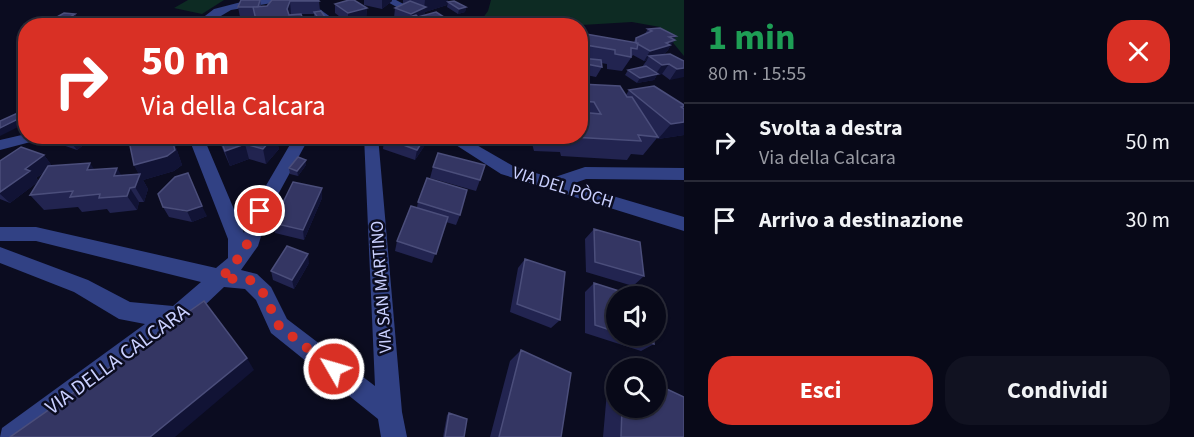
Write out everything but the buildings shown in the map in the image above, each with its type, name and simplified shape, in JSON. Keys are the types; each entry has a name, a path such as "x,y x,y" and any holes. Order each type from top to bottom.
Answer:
{"street":[{"path":"205,18 225,7 285,0"},
{"path":"301,0 326,18"},
{"path":"389,0 424,18"},
{"path":"315,8 333,6"},
{"path":"0,145 18,141"},
{"path":"198,144 237,239 238,261"},
{"name":"VIA DELLA CALCARA","path":"10,437 157,328 177,316 238,261 251,241 260,211 298,144"},
{"name":"VIA SAN MARTINO","path":"372,144 392,425"},
{"name":"VIA DEL PÒCH","path":"463,144 507,170 684,224"},
{"path":"552,183 585,173 631,176 684,174"},
{"path":"0,234 36,234 221,278 250,280 264,294 279,326 392,425"},
{"path":"0,255 81,286 127,312 177,316"}],"green space":[{"path":"188,0 224,0 202,14 174,8"},
{"path":"491,0 684,0 684,56 660,27 632,22 588,25 588,18 483,18"}],"route":[{"path":"260,211 251,241 238,261 221,278 250,280 264,294 279,326 334,369"}]}
